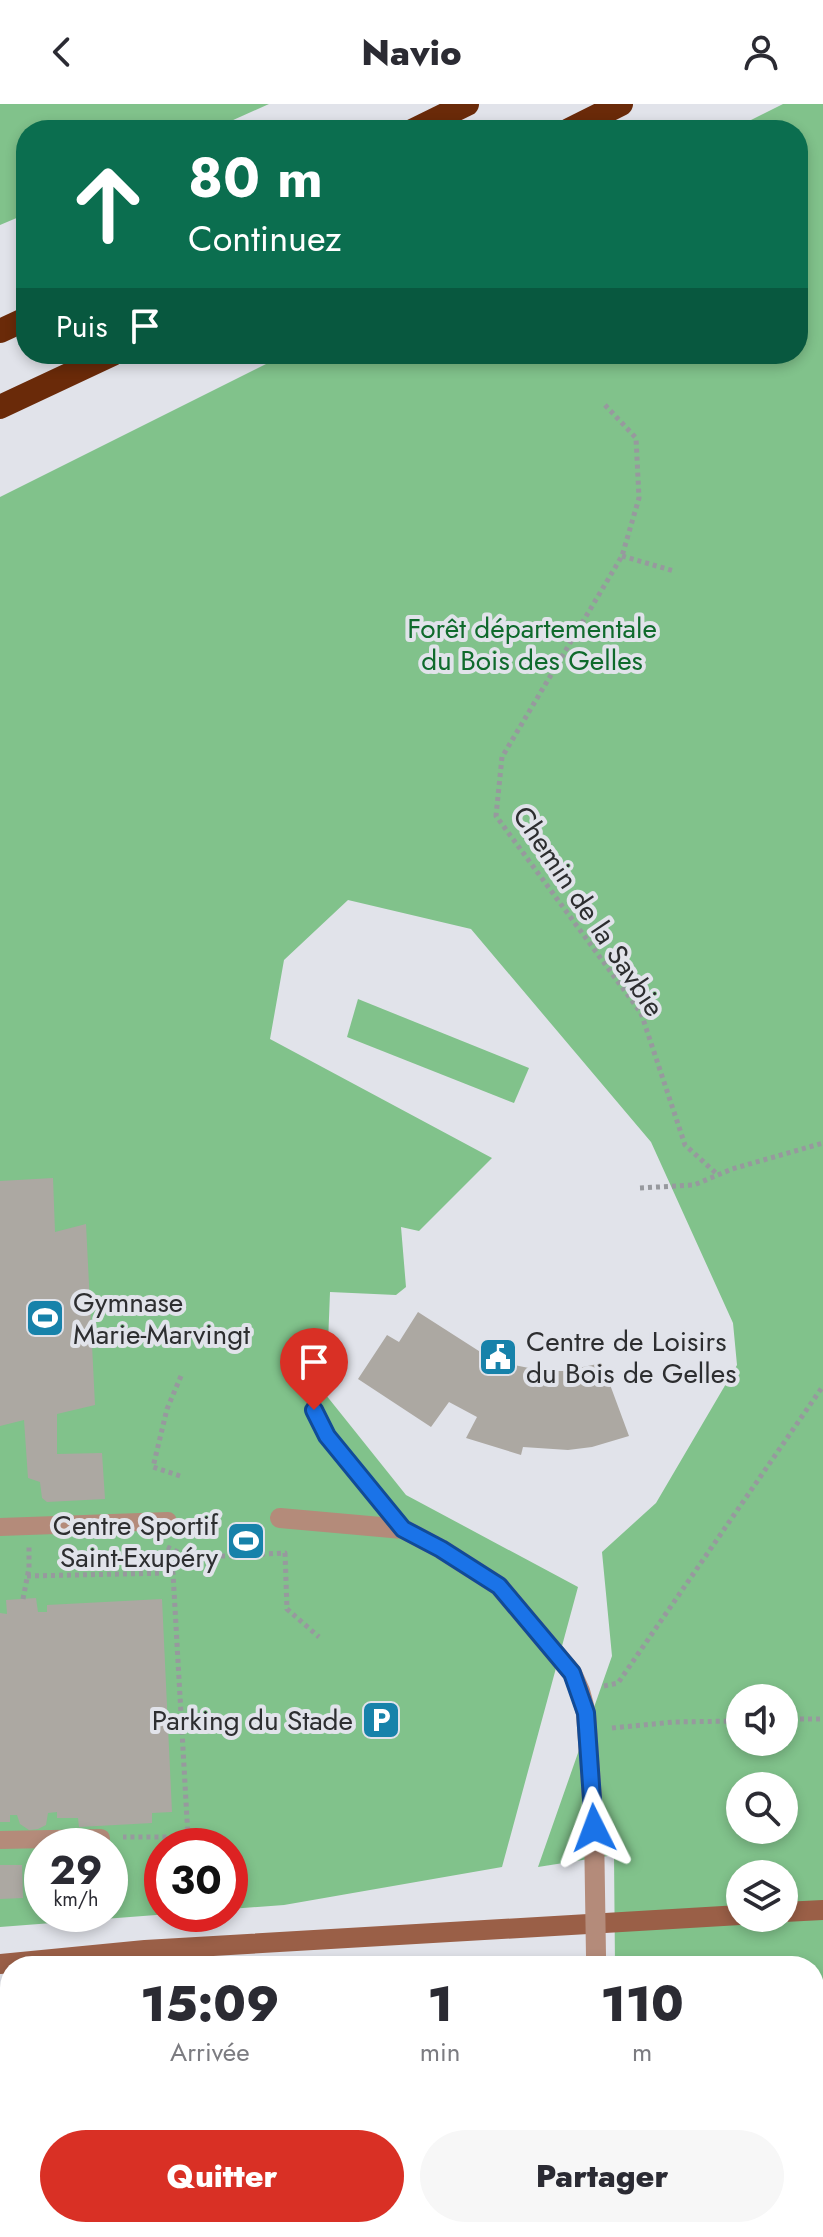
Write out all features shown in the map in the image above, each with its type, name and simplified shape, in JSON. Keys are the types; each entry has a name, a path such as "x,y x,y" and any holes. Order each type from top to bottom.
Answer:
{"highway":[{"path":"434,120 467,104"},
{"path":"589,120 621,104"},
{"path":"0,407 92,364"}],"main road":[{"path":"798,1911 823,1910"},
{"path":"83,1956 726,1916"}],"street":[{"path":"280,1518 403,1529 441,1549 499,1586 572,1673 580,1691 587,1731 594,1828 596,1956"}],"lane":[{"path":"314,1410 327,1436 403,1529"},
{"path":"0,1527 168,1521"},
{"path":"0,1840 24,1840"}],"path":[{"name":"Chemin de la Savbie","path":"605,405 636,438 639,498 622,556 502,757 496,816 641,1013 685,1145 718,1175"},
{"path":"622,556 674,571"},
{"path":"640,1188 694,1185 823,1143"},
{"path":"180,1476 153,1467 167,1409 181,1376"},
{"path":"580,1691 618,1683 823,1386"},
{"path":"161,1545 187,1556 285,1553 287,1609 319,1637"},
{"path":"23,1599 29,1568"},
{"path":"27,1576 173,1573 188,1837 128,1838"},
{"path":"798,1719 823,1719"},
{"path":"587,1731 674,1722 726,1721"}],"green space":[{"path":"0,104 269,104 233,120 16,120 16,218 0,225"},
{"name":"Forêt départementale du Bois des Gelles","path":"783,104 823,104 823,1956 615,1956 614,1855 538,1867 612,1656 602,1552 656,1503 737,1365 733,1323 651,1142 471,929 348,900 284,960 270,1039 492,1158 419,1231 401,1227 406,1287 396,1295 330,1292 326,1395 406,1495 578,1587 502,1867 284,1905 248,1908 248,1828 144,1828 144,1916 128,1917 128,1828 24,1828 24,1925 0,1927 0,497 266,364 808,364 808,120 751,120"},
{"path":"358,999 529,1068 514,1103 347,1037"}],"building":[{"name":"Gymnase Marie-Marvingt","path":"53,1178 55,1232 86,1224 95,1405 57,1414 57,1454 102,1453 105,1499 47,1502 42,1498 40,1482 28,1478 24,1420 0,1426 0,1181"},
{"path":"418,1312 482,1353 484,1350 514,1365 564,1371 602,1363 629,1436 592,1447 568,1450 523,1447 521,1455 466,1438 477,1417 449,1402 431,1427 358,1379 387,1335 399,1342"},
{"name":"Centre Sportif Saint-Exupéry","path":"36,1598 38,1612 47,1612 47,1605 162,1599 172,1812 152,1813 152,1823 79,1827 78,1818 57,1818 57,1812 48,1813 46,1825 40,1828 26,1828 20,1824 17,1815 10,1815 10,1822 0,1822 0,1613 7,1614 6,1600"},
{"path":"0,1865 22,1865 23,1898 0,1899"}],"place":[{"name":"Gymnase Marie-Marvingt","path":"45,1318"},
{"name":"Centre de Loisirs du Bois de Gelles","path":"498,1357"},
{"name":"Centre Sportif Saint-Exupéry","path":"246,1541"},
{"name":"Parking du Stade","path":"381,1720"}],"route":[{"path":"314,1410 327,1436 403,1529 499,1586 572,1673 586,1713 594,1828"}]}
